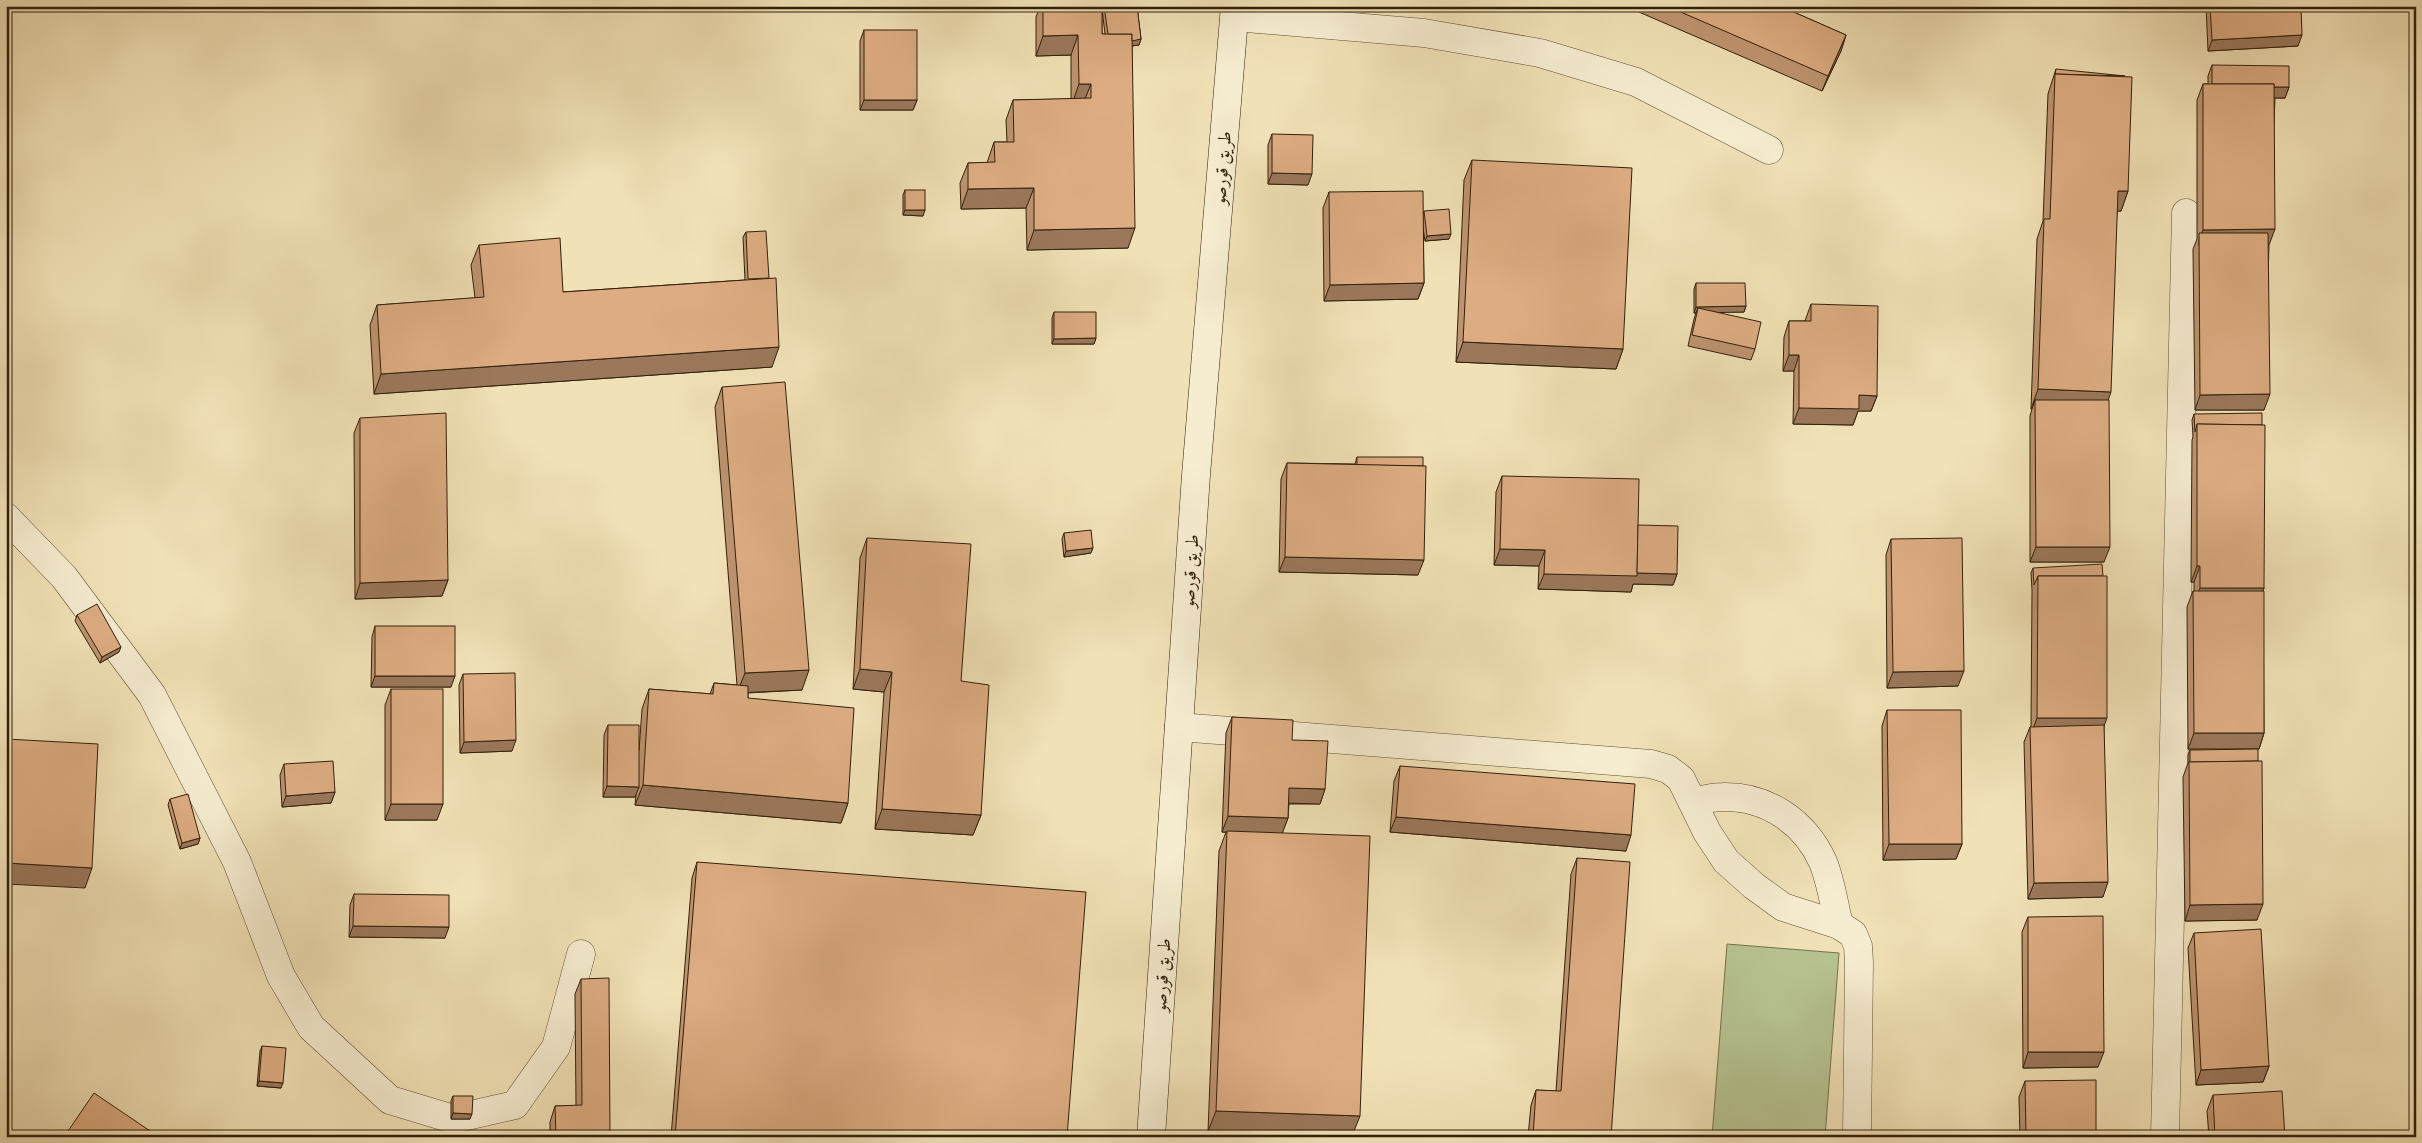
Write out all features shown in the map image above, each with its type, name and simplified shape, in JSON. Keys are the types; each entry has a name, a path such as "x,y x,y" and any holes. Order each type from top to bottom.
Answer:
{"street":[{"path":"1235,11 1424,33 1540,53 1636,82 1769,150"},
{"name":"طريق قورصو","path":"1151,1137 1197,465 1235,11"},
{"path":"2164,1137 2186,214"},
{"path":"6,516 64,577 152,695 237,862 281,976 311,1027 390,1100 453,1119 515,1105 556,1047 581,954"},
{"path":"1179,728 1651,764 1668,769 1681,778 1707,832 1726,861 1754,886 1783,907 1839,925 1853,934 1858,946 1859,962 1857,1137"},
{"path":"1693,801 1723,797 1752,800 1774,808 1793,822 1811,841 1822,862 1839,925"}],"green space":[{"path":"1727,944 1839,953 1825,1137 1712,1137"}],"building":[{"path":"1043,6 1102,6 1102,34 1132,34 1135,228 1034,230 1034,188 968,189 968,163 995,162 994,142 1014,142 1013,100 1091,98 1091,84 1079,84 1078,35 1043,36"},
{"path":"1104,6 1137,6 1141,39 1132,41 1132,34 1108,34"},
{"path":"1667,6 1780,6 1846,35 1828,76"},
{"path":"2210,6 2301,6 2302,35 2212,40"},
{"path":"864,30 917,30 917,100 864,100"},
{"path":"2212,65 2289,66 2289,87 2274,87 2274,84 2212,84"},
{"path":"2056,69 2125,76 2055,74"},
{"path":"2055,74 2132,77 2128,191 2118,191 2111,392 2038,389 2044,219 2050,219"},
{"path":"2203,84 2274,84 2275,229 2203,230"},
{"path":"1272,134 1313,135 1312,174 1272,173"},
{"path":"1472,160 1632,168 1623,349 1463,342"},
{"path":"905,190 925,190 925,210 905,210"},
{"path":"1423,191 1424,283 1330,285 1329,192"},
{"path":"1449,209 1451,234 1427,236 1424,211"},
{"path":"766,231 769,278 748,279 746,232"},
{"path":"2199,233 2268,233 2270,394 2200,395"},
{"path":"560,238 563,292 776,278 779,347 381,374 377,305 484,297 479,245"},
{"path":"1696,283 1745,283 1746,306 1696,307"},
{"path":"1811,304 1878,306 1877,396 1859,395 1859,409 1799,408 1799,355 1789,355 1789,321 1811,321"},
{"path":"1698,308 1761,322 1755,349 1692,335"},
{"path":"1054,312 1096,312 1096,338 1054,339"},
{"path":"785,382 809,670 745,673 722,387"},
{"path":"2035,400 2109,400 2110,547 2036,547"},
{"path":"446,413 448,580 360,583 360,418"},
{"path":"2262,413 2262,425 2197,424 2195,432 2194,414"},
{"path":"2197,424 2265,425 2264,588 2200,588 2200,566 2197,566"},
{"path":"1357,457 1423,457 1423,466 1357,465"},
{"path":"1287,463 1426,466 1424,560 1285,557"},
{"path":"1502,476 1639,479 1637,576 1544,574 1545,550 1500,549"},
{"path":"1638,525 1678,526 1677,574 1637,573"},
{"path":"1091,530 1093,548 1066,551 1064,533"},
{"path":"867,538 971,544 961,681 989,685 981,815 882,809 892,672 860,669"},
{"path":"1962,538 1964,671 1893,672 1891,539"},
{"path":"2102,564 2103,576 2038,576 2034,585 2033,568"},
{"path":"2038,576 2107,576 2107,718 2037,718"},
{"path":"2193,591 2264,591 2264,733 2194,733"},
{"path":"97,604 121,647 102,657 77,615"},
{"path":"375,626 455,626 455,676 375,676"},
{"path":"515,673 516,740 464,742 463,674"},
{"path":"714,683 748,686 748,698 854,708 848,803 643,785 649,689 713,694"},
{"path":"391,689 443,689 443,804 391,804"},
{"path":"1887,710 1961,710 1962,844 1889,844"},
{"path":"1232,717 1293,720 1292,740 1328,741 1325,789 1289,788 1288,818 1228,816"},
{"path":"608,725 639,725 639,787 607,786"},
{"path":"2104,725 2108,882 2034,883 2030,727"},
{"path":"6,739 98,744 92,868 6,863"},
{"path":"2258,749 2258,761 2190,762 2190,750"},
{"path":"333,761 335,792 286,796 284,764"},
{"path":"2262,761 2263,904 2190,905 2189,762"},
{"path":"1400,766 1635,784 1631,835 1396,817"},
{"path":"188,794 200,838 182,843 170,799"},
{"path":"1227,831 1370,836 1360,1116 1216,1111"},
{"path":"1577,858 1630,862 1611,1137 1533,1137 1536,1090 1561,1091"},
{"path":"697,862 1086,892 1067,1137 675,1137"},
{"path":"354,894 449,895 449,927 353,926"},
{"path":"2103,916 2104,1052 2028,1052 2028,917"},
{"path":"2261,929 2269,1066 2201,1070 2194,933"},
{"path":"609,978 610,1137 556,1137 555,1106 582,1105 581,979"},
{"path":"262,1046 286,1048 283,1083 259,1081"},
{"path":"2096,1080 2096,1137 2026,1137 2025,1081"},
{"path":"2282,1091 2285,1137 2215,1137 2213,1095"},
{"path":"94,1093 159,1137 64,1137"},
{"path":"453,1096 473,1096 472,1114 453,1113"}]}
